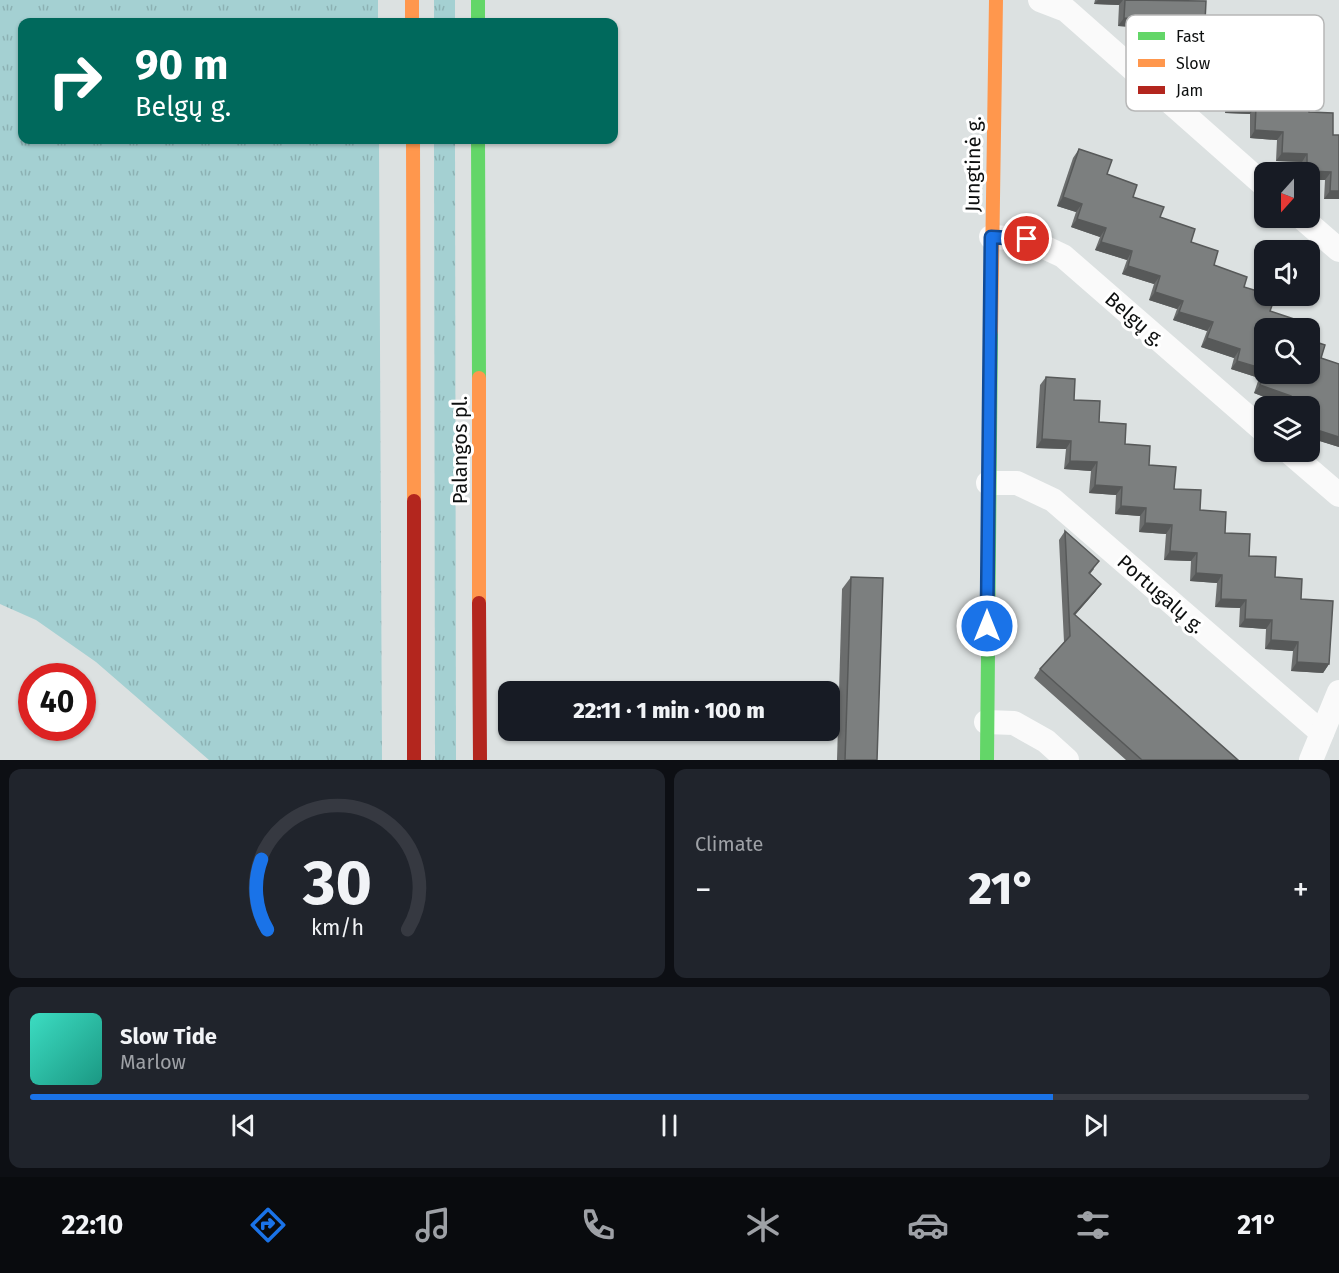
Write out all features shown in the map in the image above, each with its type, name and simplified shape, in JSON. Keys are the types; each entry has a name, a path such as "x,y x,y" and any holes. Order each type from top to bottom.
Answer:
{"main road":[{"path":"412,0 412,18"},
{"path":"478,0 478,18"},
{"name":"Jungtinė g.","path":"987,760 988,483 996,0"},
{"path":"413,144 414,760"},
{"name":"Palangos pl.","path":"478,144 480,760"}],"street":[{"path":"1040,0 1066,10 1126,63"},
{"path":"1180,111 1254,176"},
{"path":"1314,228 1339,250"},
{"name":"Belgų g.","path":"991,237 1027,239 1063,256 1254,422"},
{"path":"1300,462 1339,495"},
{"name":"Portugalų g.","path":"988,483 1017,483 1053,500 1322,733"},
{"path":"1311,760 1339,692"},
{"path":"986,722 1014,723 1046,741 1067,760"}],"green space":[{"path":"0,0 378,0 378,18 18,18 18,144 379,144 382,760 209,760 96,662 36,620 0,604"},
{"path":"434,0 455,0 455,18 434,18"},
{"path":"434,144 455,144 456,760 435,760"}],"building":[{"path":"1125,0 1206,1 1205,15 1126,15 1124,18"},
{"path":"1256,111 1333,113 1333,135 1339,135 1339,191 1330,191 1331,172 1320,172 1320,162 1307,162 1307,154 1282,153 1283,132 1255,130"},
{"path":"1079,149 1112,160 1107,174 1137,185 1133,197 1164,207 1160,217 1195,229 1191,242 1218,251 1214,265 1247,277 1244,287 1254,290 1254,306 1272,306 1270,311 1291,318 1254,318 1254,366 1237,361 1240,349 1207,338 1213,322 1179,312 1183,301 1155,292 1160,276 1128,266 1132,251 1101,242 1106,228 1077,219 1082,204 1063,197"},
{"path":"1320,343 1325,345 1321,358 1339,364 1339,437 1320,431 1320,396 1291,396 1260,385 1320,384"},
{"path":"1046,377 1075,379 1074,400 1100,401 1099,422 1126,424 1125,444 1150,446 1149,465 1176,467 1174,489 1201,490 1200,510 1226,512 1225,533 1250,534 1249,556 1276,557 1275,577 1302,579 1301,599 1333,601 1329,664 1297,662 1298,642 1271,640 1272,620 1245,619 1246,600 1221,599 1222,575 1196,573 1197,553 1170,551 1172,525 1145,523 1146,508 1121,506 1122,487 1095,485 1097,462 1070,461 1071,441 1042,439"},
{"path":"1065,531 1099,561 1089,573 1101,584 1074,614 1238,760 1142,760 1040,669 1070,636"},
{"path":"851,577 883,578 877,760 845,760"}],"traffic: fast":[{"path":"478,0 478,18"},
{"path":"478,144 479,378"},
{"path":"987,760 991,331"}],"traffic: slow":[{"path":"412,0 412,18"},
{"path":"991,331 996,0"},
{"path":"413,144 414,501"},
{"path":"479,378 479,603"}],"traffic: jam":[{"path":"414,501 414,760"},
{"path":"479,603 480,760"}],"route":[{"path":"987,626 991,237 1027,239"}]}
